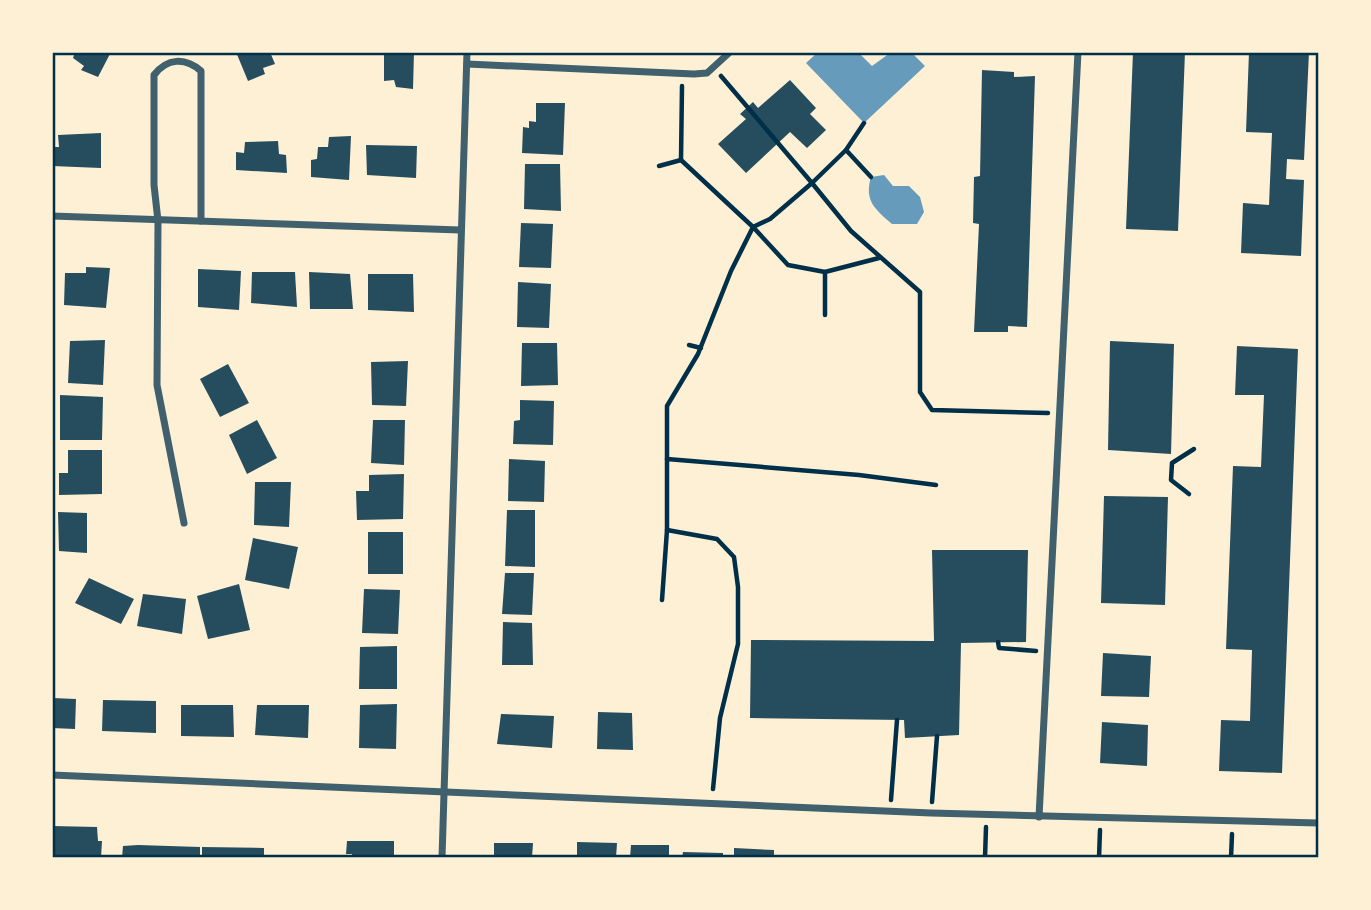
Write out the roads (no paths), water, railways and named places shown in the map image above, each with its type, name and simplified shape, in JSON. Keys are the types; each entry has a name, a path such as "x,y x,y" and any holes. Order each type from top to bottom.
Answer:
{"street":[{"path":"442,858 467,52"},
{"path":"467,64 708,73 730,52"},
{"path":"1039,817 1078,52"},
{"path":"184,523 157,385 158,221 154,185 154,75 161,66 179,60 192,64 201,71 201,221"},
{"path":"52,216 460,230"},
{"path":"52,775 931,813 1318,823"}],"water":[{"path":"911,52 925,66 864,123 806,63 817,53 859,53 872,66 890,53"},
{"path":"884,175 893,186 909,186 920,197 924,212 917,224 892,224 873,204 869,192 871,177"}]}
